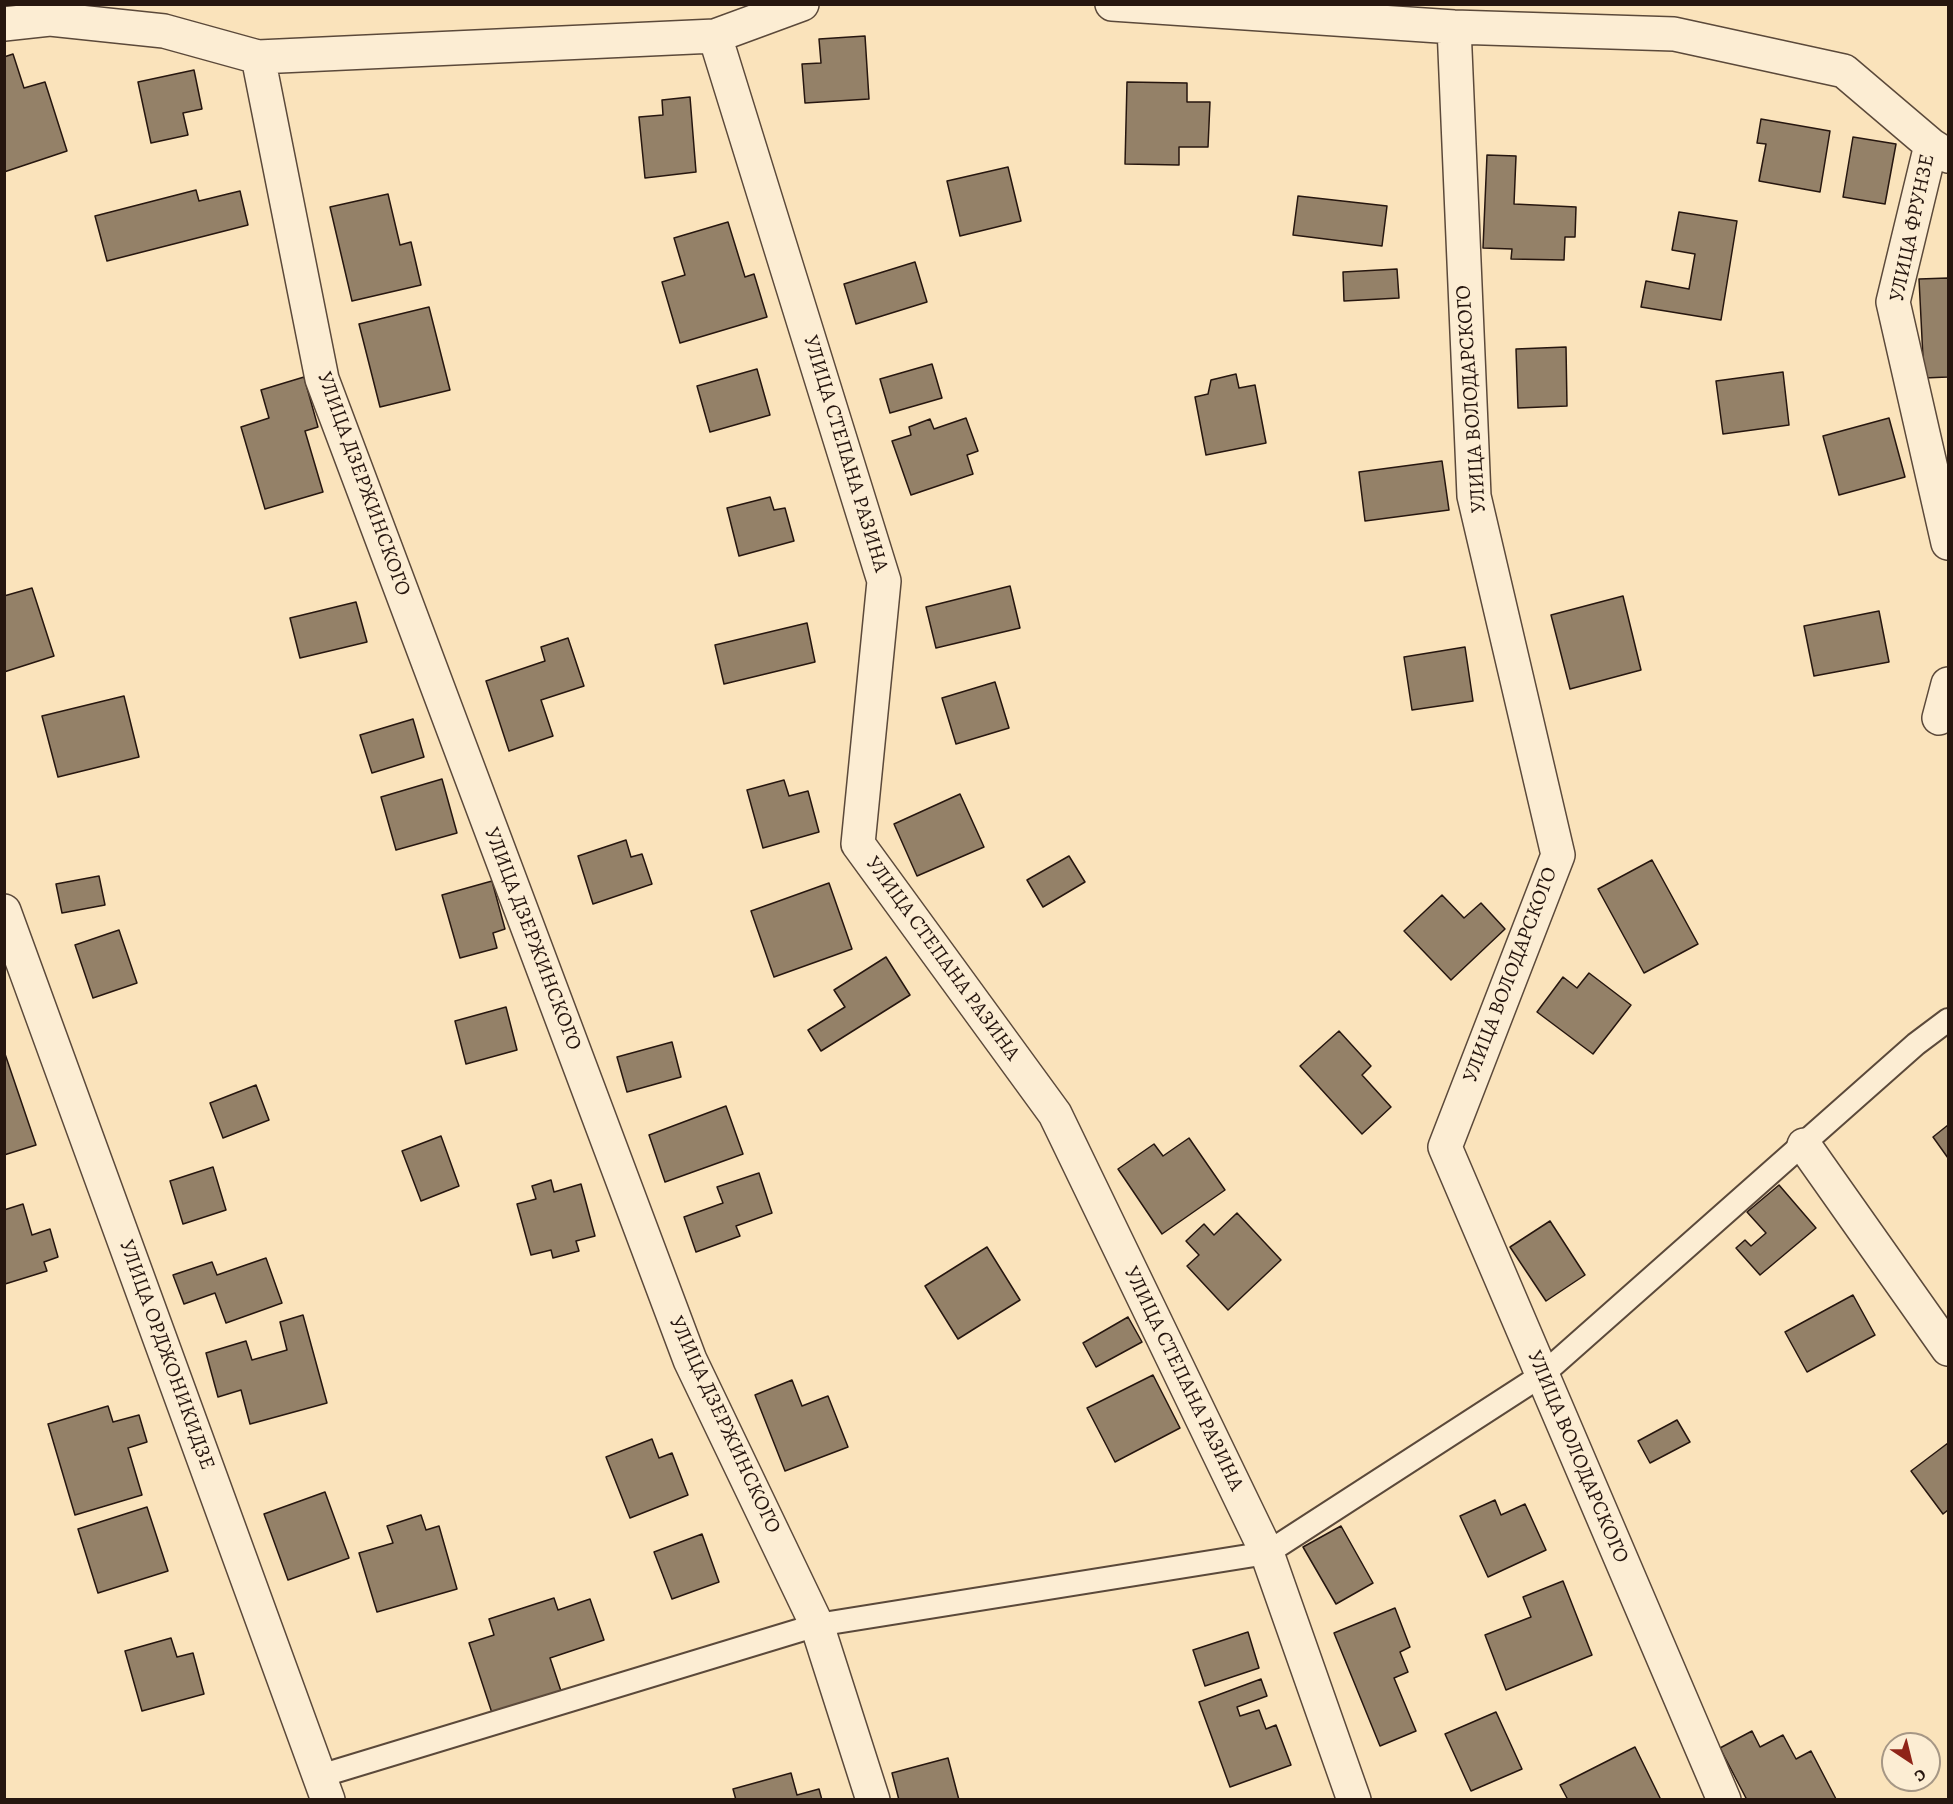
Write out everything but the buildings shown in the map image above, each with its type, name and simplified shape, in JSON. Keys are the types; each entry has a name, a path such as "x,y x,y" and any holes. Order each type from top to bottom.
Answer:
{"street":[{"path":"4,24 50,19 164,31 258,57 715,36 802,4"},
{"path":"1112,4 1454,27 1674,34 1844,71 1940,150"},
{"name":"УЛИЦА ВОЛОДАРСКОГО","path":"1454,27 1474,496 1558,855 1445,1146 1724,1800"},
{"name":"УЛИЦА СТЕПАНА РАЗИНА","path":"715,36 884,581 858,844 1055,1114 1268,1553 1354,1800"},
{"name":"УЛИЦА ДЗЕРЖИНСКОГО","path":"258,57 322,379 690,1360 817,1625 873,1800"},
{"name":"УЛИЦА ФРУНЗЕ","path":"1940,150 1893,302 1948,543"},
{"path":"1939,718 1948,684"},
{"name":"УЛИЦА ОРДЖОНИКИДЗЕ","path":"4,911 324,1788"},
{"path":"1804,1145 1948,1349"}],"lane":[{"path":"324,1788 817,1625 1268,1553 1542,1375 1916,1044 1948,1020"}]}
